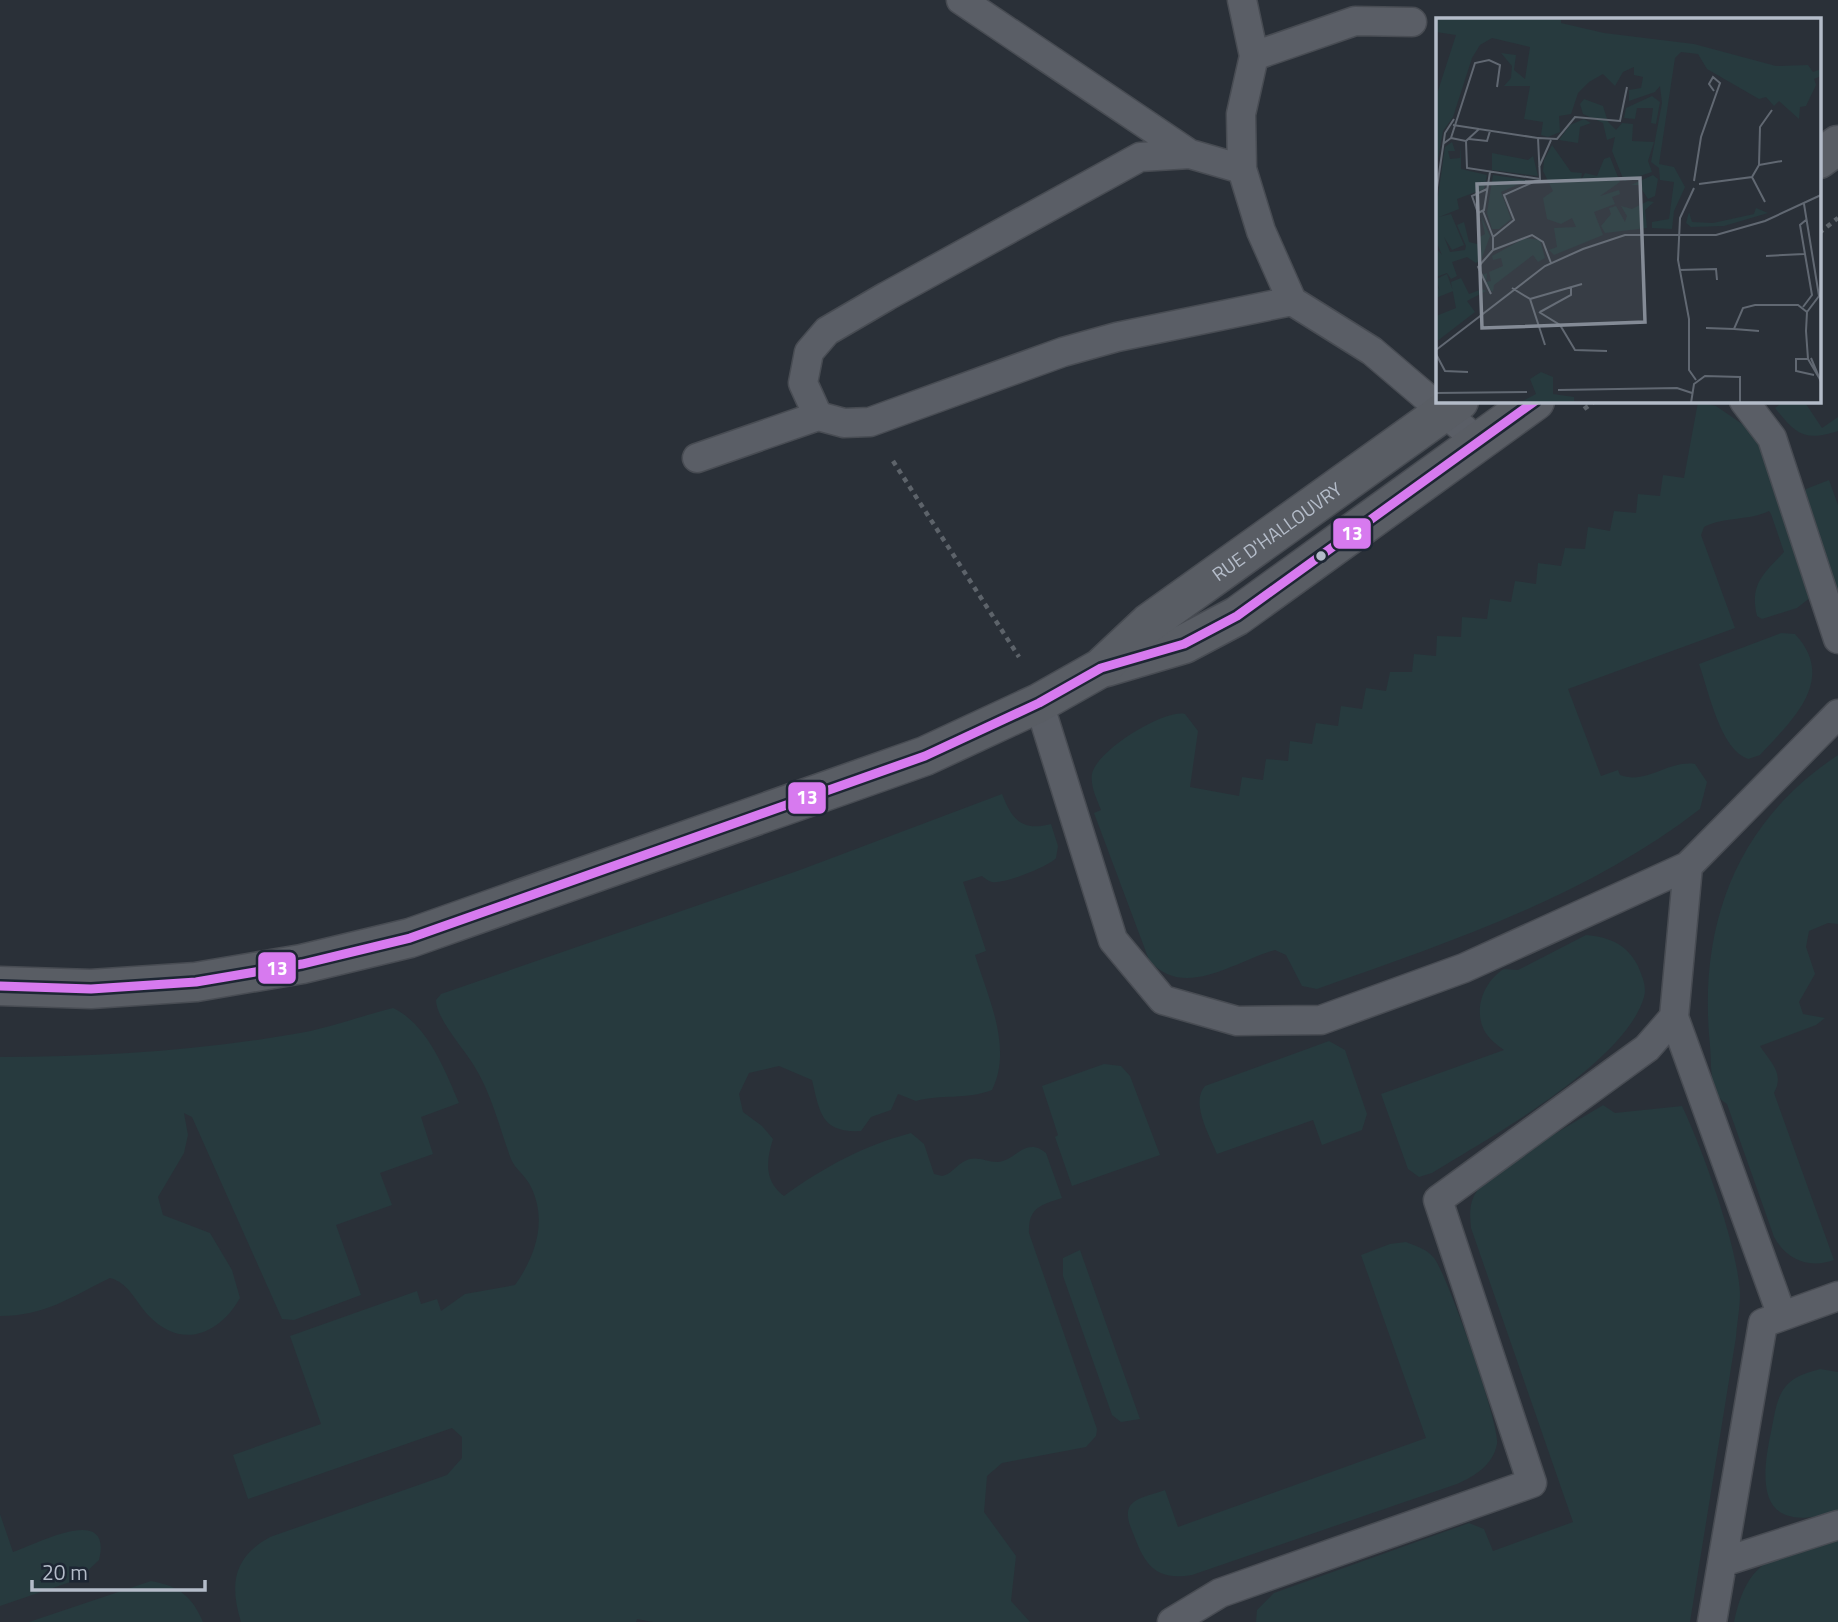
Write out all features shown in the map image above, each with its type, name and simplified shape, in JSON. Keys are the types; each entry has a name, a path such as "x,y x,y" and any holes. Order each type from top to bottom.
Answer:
{"main road":[{"path":"1820,158 1838,145"},
{"name":"RUE D'HALLOUVRY","path":"0,986 91,989 196,982 302,964 410,938 912,760 1039,703 1101,668 1184,644 1237,616 1534,402"},
{"name":"RUE D'HALLOUVRY","path":"1101,668 1149,623 1451,406"}],"lane":[{"path":"961,0 1190,154 1242,169"},
{"path":"1242,0 1254,55 1241,114 1242,169 1261,231 1292,301 1372,351 1436,396"},
{"path":"1254,55 1355,20 1412,22"},
{"path":"818,416 803,383 809,352 827,331 1041,209 1140,158 1190,154"},
{"path":"696,458 818,416 844,424 870,422 1063,352 1117,337 1292,301"},
{"path":"1745,402 1773,438 1838,639"},
{"path":"1451,406 1479,442"},
{"path":"1039,703 1112,940 1163,1000 1237,1021 1321,1020 1464,968 1688,866 1838,714"},
{"path":"1688,866 1674,1017 1782,1316"},
{"path":"1172,1622 1220,1593 1532,1483 1438,1200 1647,1048 1674,1017"},
{"path":"1712,1622 1763,1323 1838,1296"},
{"path":"1723,1562 1838,1525"}],"path":[{"path":"1820,232 1838,218"},
{"path":"870,422 1021,660 1032,654"}],"green space":[{"path":"1698,402 1716,406 1767,441 1811,597 1797,608 1762,619 1757,616 1757,587 1765,573 1784,552 1769,511 1704,527 1701,535 1735,628 1568,689 1601,776 1618,770 1620,775 1639,777 1676,765 1695,764 1707,782 1700,809 1611,868 1564,892 1467,934 1317,989 1302,986 1286,955 1275,950 1227,969 1194,978 1163,972 1149,960 1094,813 1101,810 1093,788 1092,774 1105,754 1147,725 1175,714 1185,714 1198,731 1190,787 1239,796 1242,777 1263,780 1266,759 1288,761 1290,741 1312,744 1316,723 1338,726 1341,706 1362,709 1366,688 1386,691 1390,672 1412,672 1414,654 1436,656 1437,636 1461,637 1462,617 1487,619 1490,599 1511,602 1515,581 1536,584 1538,563 1561,566 1565,548 1585,549 1588,527 1610,531 1614,511 1636,513 1638,494 1660,496 1663,475 1684,478"},
{"path":"1783,402 1805,402 1822,428 1838,417 1838,431 1817,436 1802,433 1795,430 1775,408"},
{"path":"1829,480 1838,505 1838,604 1801,501 1806,489"},
{"path":"1781,633 1795,634 1807,651 1812,668 1811,684 1805,699 1785,728 1760,755 1748,759 1738,753 1723,732 1699,664"},
{"path":"1838,755 1838,924 1828,923 1809,931 1806,947 1815,974 1799,1002 1803,1014 1825,1018 1816,1025 1760,1046 1777,1074 1774,1093 1834,1260 1807,1263 1785,1252 1774,1237 1727,1104 1714,1086 1708,1002 1710,960 1718,920 1731,881 1749,846 1773,812 1802,782"},
{"path":"1002,794 1014,817 1025,825 1051,824 1058,846 1056,858 1026,874 1005,881 991,882 982,876 963,882 986,951 975,955 992,1005 999,1040 998,1074 992,1090 973,1095 916,1101 898,1094 891,1110 871,1117 861,1131 838,1129 830,1124 820,1111 812,1080 779,1066 749,1073 739,1094 743,1112 762,1126 773,1139 768,1170 773,1184 784,1196 844,1159 911,1133 924,1144 934,1174 942,1176 969,1159 1004,1161 1032,1147 1046,1153 1062,1198 1047,1203 1033,1213 1029,1233 1097,1429 1096,1436 1086,1447 1002,1463 987,1476 984,1512 1016,1556 1011,1601 1030,1622 653,1622 637,1619 636,1622 241,1622 235,1595 237,1572 249,1553 258,1545 270,1537 447,1475 462,1458 462,1437 452,1428 248,1499 233,1455 321,1424 290,1336 417,1291 421,1304 437,1299 441,1311 465,1294 515,1285 534,1250 539,1224 535,1198 528,1181 511,1159 480,1075 440,1015 436,1000 441,994 800,870"},
{"path":"1586,935 1616,943 1634,958 1644,981 1645,993 1632,1022 1611,1047 1552,1097 1432,1173 1419,1177 1408,1169 1381,1094 1504,1050 1488,1036 1481,1022 1480,1004 1486,987 1504,969 1518,970"},
{"path":"393,1008 405,1015 425,1036 434,1049 459,1103 421,1117 433,1154 380,1173 392,1205 336,1225 361,1295 294,1320 282,1319 192,1117 184,1113 188,1135 184,1153 158,1197 163,1215 210,1233 232,1270 240,1298 231,1311 210,1329 198,1334 173,1332 148,1315 127,1288 110,1278 44,1309 0,1316 0,1057 111,1054 221,1045 306,1032"},
{"path":"1329,1041 1345,1050 1367,1114 1362,1130 1322,1145 1313,1120 1217,1154 1200,1110 1201,1093 1205,1086"},
{"path":"1104,1064 1121,1066 1130,1076 1160,1155 1072,1186 1055,1137 1058,1135 1042,1086"},
{"path":"1603,1105 1615,1113 1682,1106 1718,1199 1738,1274 1740,1299 1736,1337 1690,1622 1256,1622 1257,1610 1274,1593 1469,1523 1484,1529 1493,1551 1573,1522 1471,1228 1470,1212 1474,1196 1495,1174"},
{"path":"1406,1242 1425,1250 1434,1258 1461,1319 1496,1432 1497,1444 1492,1458 1477,1473 1457,1484 1192,1575 1169,1575 1153,1568 1142,1554 1128,1520 1130,1506 1141,1498 1165,1490 1178,1527 1426,1438 1361,1255 1390,1244"},
{"path":"1080,1250 1140,1419 1121,1422 1112,1415 1063,1276 1063,1258"},
{"path":"1820,1369 1838,1372 1838,1511 1813,1517 1794,1517 1780,1512 1772,1503 1765,1473 1767,1454 1775,1411 1785,1387 1804,1374"},
{"path":"0,1514 13,1552 71,1531 85,1530 95,1533 100,1543 99,1560 79,1579 0,1606"},
{"path":"1838,1536 1838,1622 1734,1622 1740,1599 1748,1582 1758,1570 1783,1554"},
{"path":"151,1581 177,1589 194,1605 203,1622 29,1622"}],"transit line":[{"name":"13","path":"0,986 91,989 196,982 302,964 410,938 925,756 1039,703 1101,668 1184,644 1237,616 1534,402"}]}
